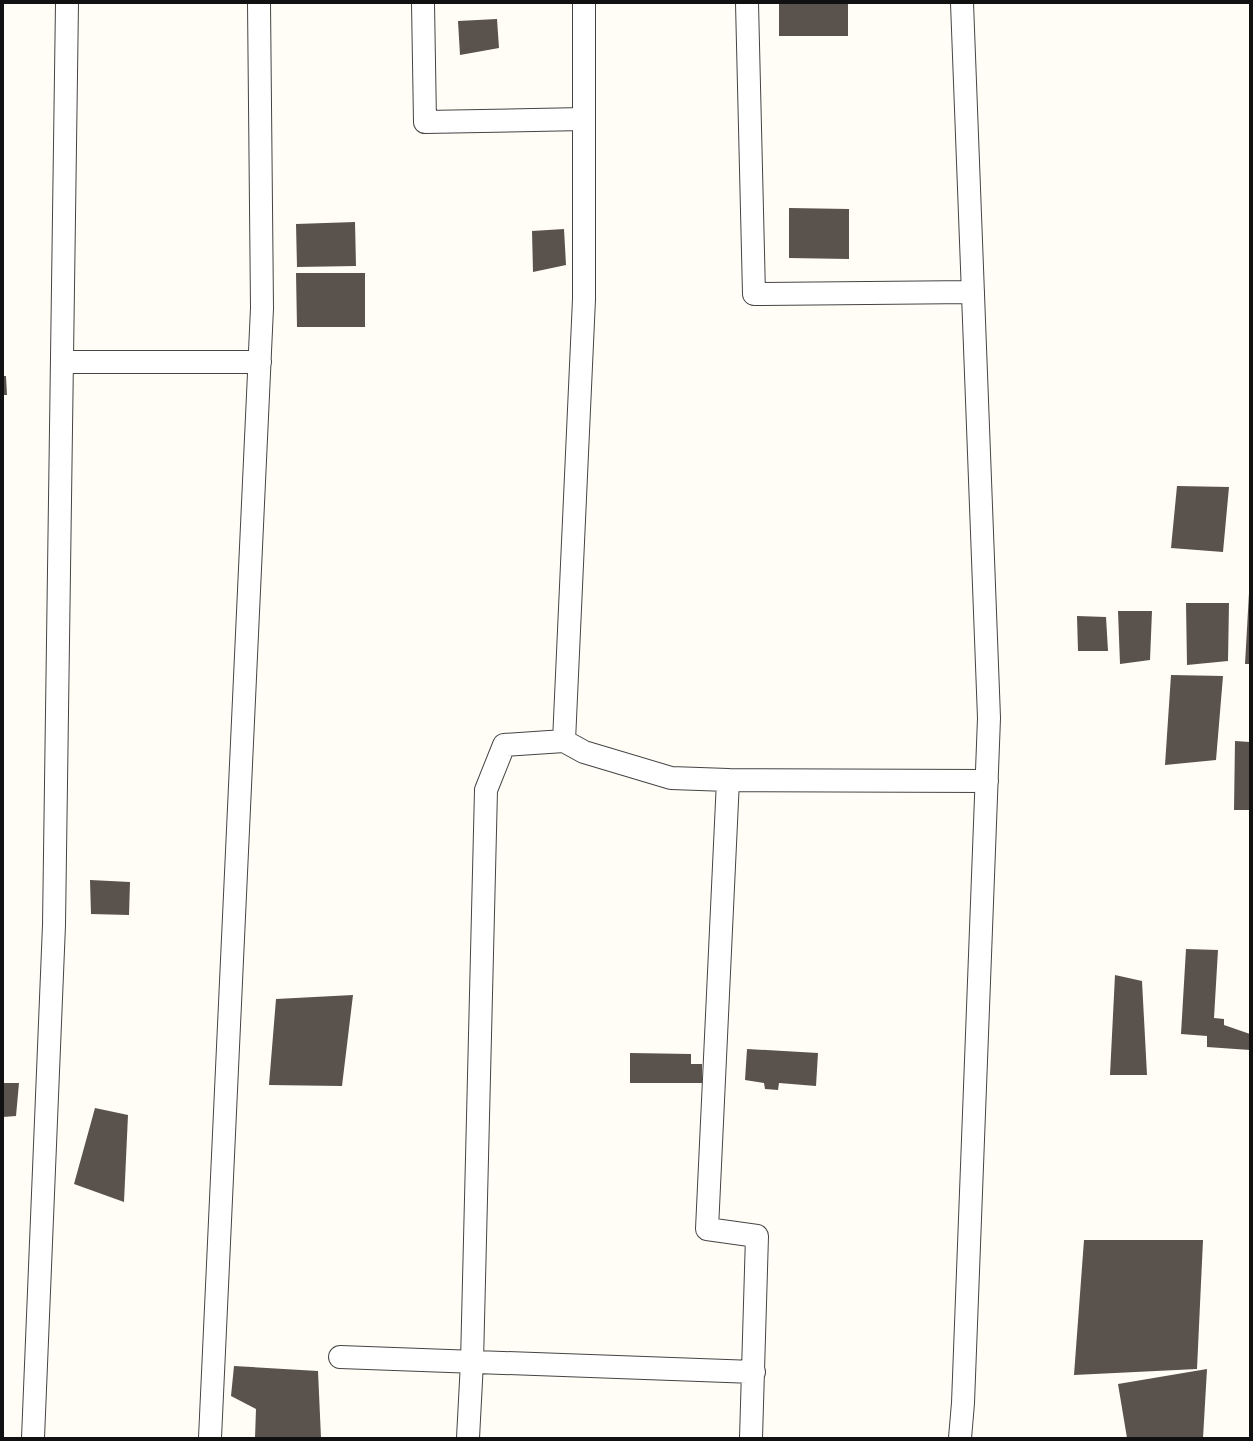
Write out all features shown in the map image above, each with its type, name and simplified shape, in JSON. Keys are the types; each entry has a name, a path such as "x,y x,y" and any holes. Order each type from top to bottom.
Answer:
{"street":[{"path":"33,1438 54,925 67,3"},
{"path":"210,1438 262,308 259,3"},
{"path":"423,3 425,122 584,120"},
{"path":"564,741 584,299 584,3"},
{"path":"747,3 754,294 973,292"},
{"path":"960,1438 963,1403 989,718 962,3"},
{"path":"62,362 260,362"},
{"path":"468,1438 472,1362 486,790 504,745 564,741 584,752 671,778 728,780 987,781"},
{"path":"728,780 707,1229 757,1236 751,1438"},
{"path":"340,1357 754,1372"}],"building":[{"path":"779,3 848,3 848,36 779,36"},
{"path":"497,19 499,48 460,55 458,21"},
{"path":"789,208 849,209 849,259 789,258"},
{"path":"355,222 356,266 297,267 296,224"},
{"path":"564,229 566,265 533,272 532,231"},
{"path":"296,273 365,273 365,327 297,327"},
{"path":"3,376 6,376 7,395 3,395"},
{"path":"1177,486 1229,487 1223,552 1171,548"},
{"path":"1249,593 1250,664 1245,664"},
{"path":"1186,603 1229,603 1228,661 1187,665"},
{"path":"1118,611 1152,611 1150,660 1120,664"},
{"path":"1077,616 1106,617 1108,651 1078,651"},
{"path":"1171,675 1223,676 1216,760 1165,765"},
{"path":"1235,741 1250,742 1250,810 1234,810"},
{"path":"90,880 130,882 129,915 91,914"},
{"path":"1186,949 1218,950 1214,1018 1224,1019 1224,1025 1250,1034 1250,1050 1207,1047 1207,1036 1181,1034"},
{"path":"1115,975 1142,981 1147,1075 1110,1075"},
{"path":"353,995 342,1086 269,1085 276,999"},
{"path":"747,1049 818,1053 816,1086 779,1083 778,1090 765,1089 764,1083 745,1080"},
{"path":"630,1053 691,1054 691,1064 702,1064 702,1083 630,1083"},
{"path":"3,1083 19,1083 16,1116 3,1117"},
{"path":"95,1108 128,1115 124,1202 74,1184"},
{"path":"1084,1240 1203,1240 1197,1369 1074,1375"},
{"path":"234,1366 318,1371 321,1438 255,1438 256,1409 231,1396"},
{"path":"1207,1369 1203,1438 1127,1438 1118,1384"}]}
